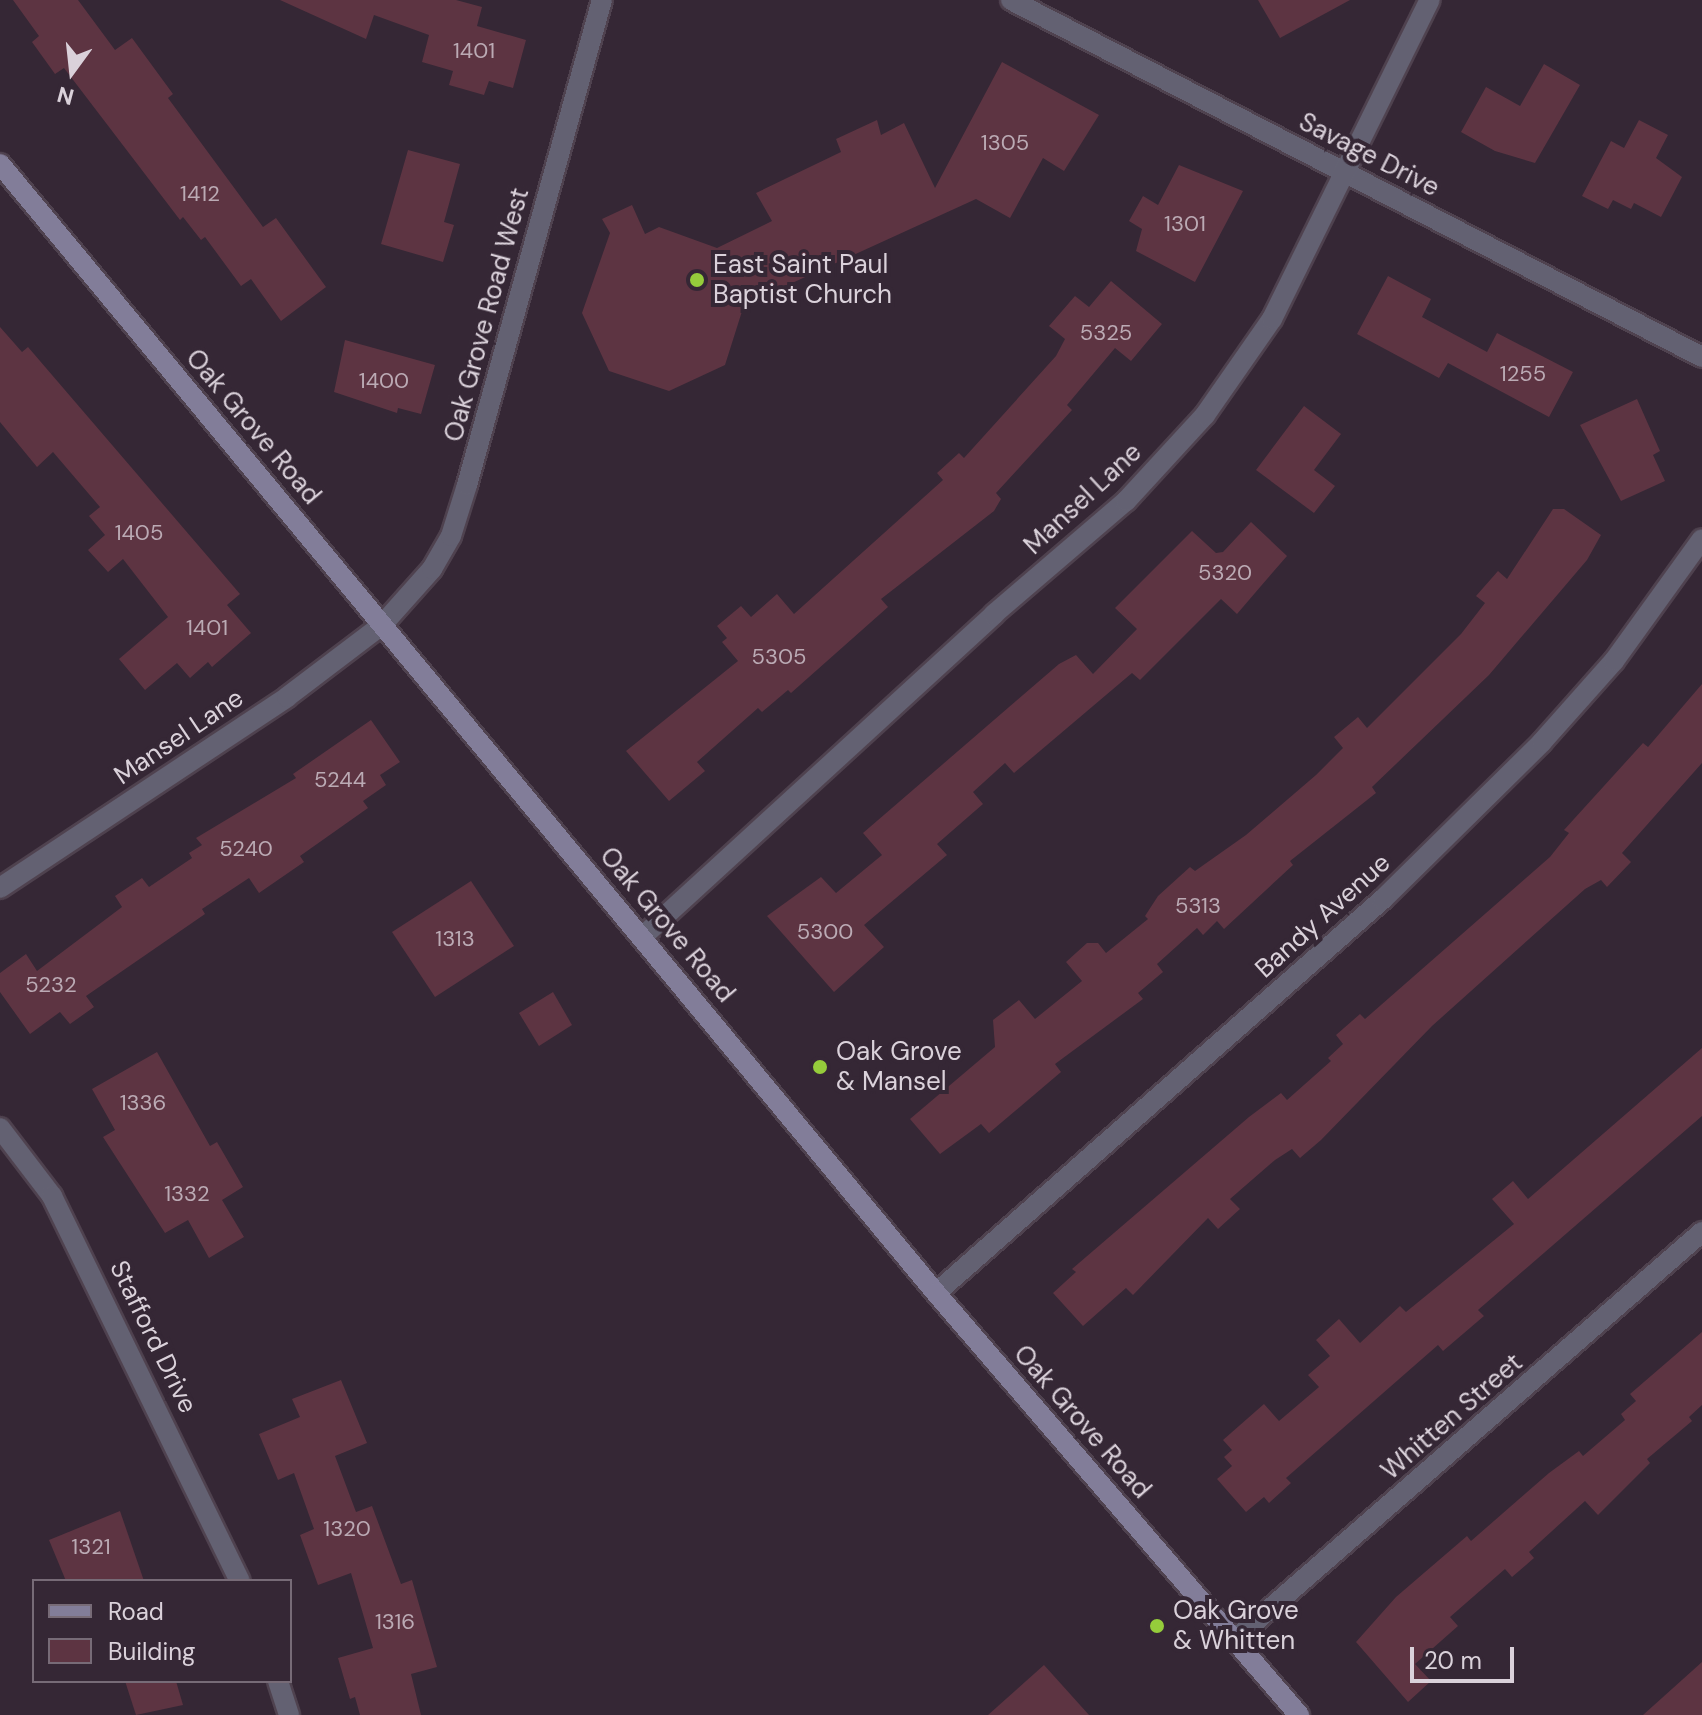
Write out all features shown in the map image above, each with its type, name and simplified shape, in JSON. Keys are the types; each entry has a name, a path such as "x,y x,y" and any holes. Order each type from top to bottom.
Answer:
{"street":[{"name":"Oak Grove Road West","path":"383,624 423,581 451,536 602,0"},
{"name":"Savage Drive","path":"1011,0 1702,357"},
{"name":"Mansel Lane","path":"642,937 994,614 1126,501 1205,415 1272,319 1349,173 1430,0"},
{"name":"Oak Grove Road","path":"0,164 936,1293 1299,1715"},
{"name":"Bandy Avenue","path":"936,1293 1406,877 1542,742 1614,661 1702,539"},
{"name":"Mansel Lane","path":"0,888 287,697 383,624"},
{"name":"Stafford Drive","path":"0,1128 52,1196 239,1579"},
{"name":"Whitten Street","path":"1234,1640 1702,1232"},
{"path":"279,1683 289,1715"}],"building":[{"path":"13,0 78,0 115,50 132,38 173,94 168,98 263,227 276,218 326,287 281,321 251,279 241,286 205,237 201,240 183,217 180,220 64,68 55,74 32,42 39,36"},
{"path":"280,0 456,0 482,7 477,26 526,40 513,88 489,81 484,95 449,85 453,71 422,62 429,35 374,15 366,39"},
{"path":"1258,0 1350,0 1280,38"},
{"name":"East Saint Paul Baptist Church","path":"1002,62 1099,115 1064,171 1043,158 1010,218 976,199 744,305 725,365 669,391 609,371 582,313 610,233 602,219 632,205 645,234 659,227 717,248 772,221 756,193 841,152 836,139 877,120 881,135 904,123 935,188"},
{"path":"1544,64 1580,85 1535,163 1495,151 1461,132 1486,87 1520,106"},
{"path":"1639,120 1668,135 1656,158 1682,177 1661,217 1634,203 1631,209 1613,200 1608,209 1582,196 1611,141 1624,148"},
{"path":"408,150 460,164 444,222 454,225 443,262 381,244"},
{"path":"1179,165 1243,191 1195,282 1136,251 1142,229 1129,221 1143,196 1158,205"},
{"path":"1388,276 1431,299 1422,317 1487,352 1497,333 1573,372 1549,417 1448,363 1439,378 1357,334"},
{"path":"1111,281 1162,324 1131,361 1115,348 1067,405 1072,410 996,493 1001,499 994,511 881,599 888,607 791,693 788,690 762,712 758,708 697,762 705,771 669,801 626,751 738,661 722,642 727,638 717,626 741,606 751,617 777,594 794,614 943,480 937,473 959,453 964,458 1056,356 1065,339 1049,326 1075,296 1089,307"},
{"path":"0,327 22,352 28,347 240,594 227,605 251,633 212,667 208,662 190,678 177,663 145,690 119,659 168,617 123,559 108,572 88,550 105,535 89,516 100,507 53,452 37,467 0,422"},
{"path":"345,340 435,365 421,414 398,408 397,413 334,392"},
{"path":"1637,399 1660,451 1653,455 1665,481 1621,501 1580,425"},
{"path":"1304,406 1341,434 1314,470 1335,486 1314,513 1256,470"},
{"path":"1553,509 1564,509 1601,535 1587,560 1489,675 1372,787 1376,793 1290,861 1293,865 1224,929 1217,921 1203,935 1197,928 1157,964 1163,972 1138,993 1143,999 1055,1064 1061,1072 989,1133 981,1124 940,1154 910,1119 995,1047 993,1020 1019,1000 1035,1019 1082,981 1066,962 1087,943 1098,943 1106,953 1148,919 1145,916 1158,896 1190,867 1195,871 1246,835 1316,775 1343,748 1334,737 1358,717 1367,728 1461,634 1485,603 1476,596 1498,571 1507,579"},
{"path":"1251,522 1287,556 1237,614 1221,599 1140,680 1132,673 1014,773 1005,763 973,792 983,804 937,844 947,855 864,925 884,947 834,992 767,916 821,877 836,893 882,855 863,833 1059,664 1076,655 1093,674 1137,629 1115,608 1192,531 1216,553 1223,552"},
{"path":"1702,684 1702,763 1622,853 1631,862 1607,887 1601,880 1585,889 1432,1026 1321,1140 1300,1158 1292,1149 1275,1160 1230,1199 1240,1209 1218,1229 1208,1218 1133,1295 1126,1288 1083,1326 1053,1293 1076,1272 1072,1269 1249,1117 1281,1093 1287,1100 1331,1061 1328,1058 1343,1044 1336,1035 1360,1014 1365,1019 1550,857 1569,833 1564,830 1643,743 1648,747"},
{"path":"371,720 400,762 380,775 386,785 363,801 368,808 300,856 304,862 259,893 249,878 202,909 205,914 86,996 94,1007 70,1024 60,1012 30,1034 0,992 0,973 26,954 37,971 122,907 115,896 142,878 149,887 192,858 189,853 202,845 196,838 296,778 293,774"},
{"path":"471,881 514,946 435,997 392,932"},
{"path":"553,992 572,1025 539,1046 519,1013"},
{"path":"1702,1048 1702,1116 1478,1310 1484,1316 1443,1351 1438,1345 1286,1478 1291,1483 1269,1503 1264,1497 1246,1512 1217,1479 1232,1466 1224,1457 1232,1450 1223,1440 1264,1404 1279,1421 1319,1387 1308,1375 1330,1356 1316,1340 1339,1319 1360,1343 1400,1306 1406,1312 1514,1224 1492,1199 1513,1181 1528,1199"},
{"path":"157,1052 210,1146 217,1142 243,1187 222,1200 244,1237 209,1258 188,1220 165,1233 103,1137 115,1130 92,1089"},
{"path":"1702,1332 1702,1405 1689,1417 1692,1421 1647,1459 1650,1463 1598,1515 1585,1501 1529,1552 1534,1558 1512,1577 1505,1569 1450,1617 1458,1626 1415,1664 1431,1681 1408,1702 1356,1642 1396,1597 1467,1536 1471,1541 1549,1473 1579,1451 1583,1456 1625,1420 1621,1414 1636,1401 1630,1394"},
{"path":"341,1380 367,1443 335,1456 356,1512 372,1506 401,1584 412,1580 437,1667 411,1674 421,1715 360,1715 355,1697 350,1699 338,1658 373,1648 351,1573 318,1585 300,1535 314,1529 294,1473 278,1480 259,1434 300,1417 292,1399"},
{"path":"120,1511 143,1579 65,1579 49,1540"},
{"path":"1702,1662 1702,1715 1643,1715"},
{"path":"1044,1665 1089,1715 988,1715"},
{"path":"126,1683 177,1683 183,1705 136,1715"}],"place":[{"name":"East Saint Paul Baptist Church","path":"697,280"},
{"name":"Oak Grove & Mansel","path":"820,1067"},
{"name":"Oak Grove & Whitten","path":"1157,1626"}]}
